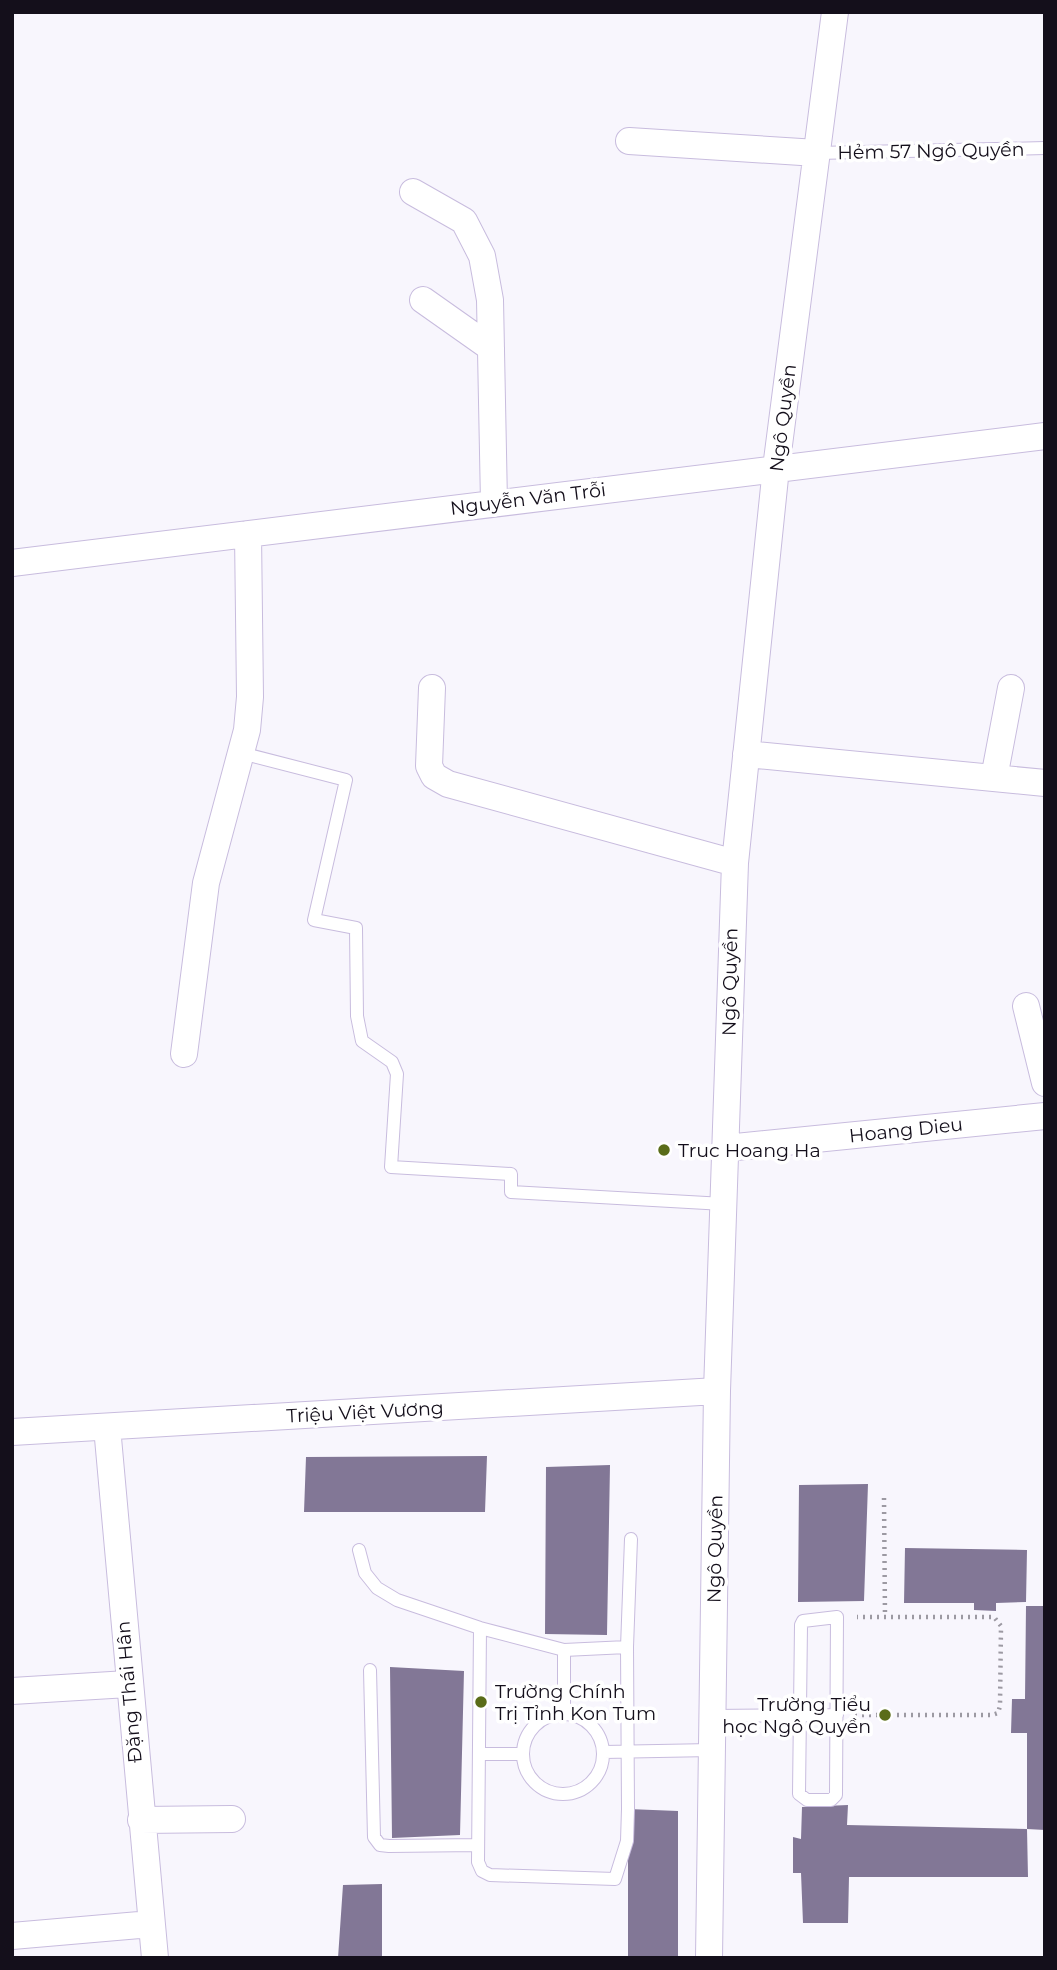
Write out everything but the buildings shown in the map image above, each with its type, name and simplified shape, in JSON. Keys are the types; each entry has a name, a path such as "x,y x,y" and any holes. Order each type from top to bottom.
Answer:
{"street":[{"name":"Ngô Quyền","path":"709,1958 717,1391 735,863 776,468 835,12"},
{"path":"629,141 817,153"},
{"path":"413,191 464,220 482,256 490,300 494,503"},
{"path":"423,300 491,348"},
{"name":"Nguyễn Văn Trỗi","path":"12,563 1045,436"},
{"path":"184,1054 206,883 247,730 250,697 248,534"},
{"path":"432,688 429,766 434,776 448,784 735,863"},
{"path":"993,778 1011,688"},
{"path":"746,754 1045,783"},
{"path":"1026,1006 1045,1083"},
{"name":"Hoang Dieu","path":"726,1148 1045,1116"},
{"name":"Triệu Việt Vương","path":"12,1433 717,1391"},
{"name":"Đặng Thái Hân","path":"107,1427 128,1684 155,1958"},
{"path":"12,1691 128,1684"},
{"path":"141,1820 232,1819"},
{"path":"20,1943 150,1924"}],"lane":[{"name":"Hẻm 57 Ngô Quyền","path":"817,153 1045,149"},
{"path":"241,752 346,780 314,920 356,928 358,1016 362,1041 392,1062 397,1074 391,1167 511,1174 512,1192 724,1204"},
{"path":"480,1628 478,1862 482,1871 490,1875 615,1879 626,1841 626,1647 631,1539"},
{"path":"359,1550 365,1573 377,1588 397,1600 480,1628 565,1650 626,1647"},
{"path":"836,1617 836,1795 831,1800 807,1800 799,1794 801,1715 801,1625 803,1621 836,1617"},
{"path":"565,1650 565,1714"},
{"path":"370,1670 374,1837 380,1845 389,1846 478,1845"},
{"path":"565,1714 579,1717 592,1725 600,1737 604,1752 601,1768 593,1782 580,1791 565,1794 548,1792 535,1783 526,1769 523,1754 527,1738 535,1725 549,1716 565,1714"},
{"path":"712,1716 836,1715"},
{"path":"604,1752 712,1750"},
{"path":"479,1754 523,1754"}],"path":[{"path":"884,1498 884,1617"},
{"path":"836,1617 994,1617 1001,1626 998,1713 836,1715"}],"place":[{"name":"Truc Hoang Ha","path":"664,1150"},
{"name":"Trường Chính Trị Tỉnh Kon Tum","path":"481,1702"},
{"name":"Trường Tiểu học Ngô Quyền","path":"885,1715"}]}
